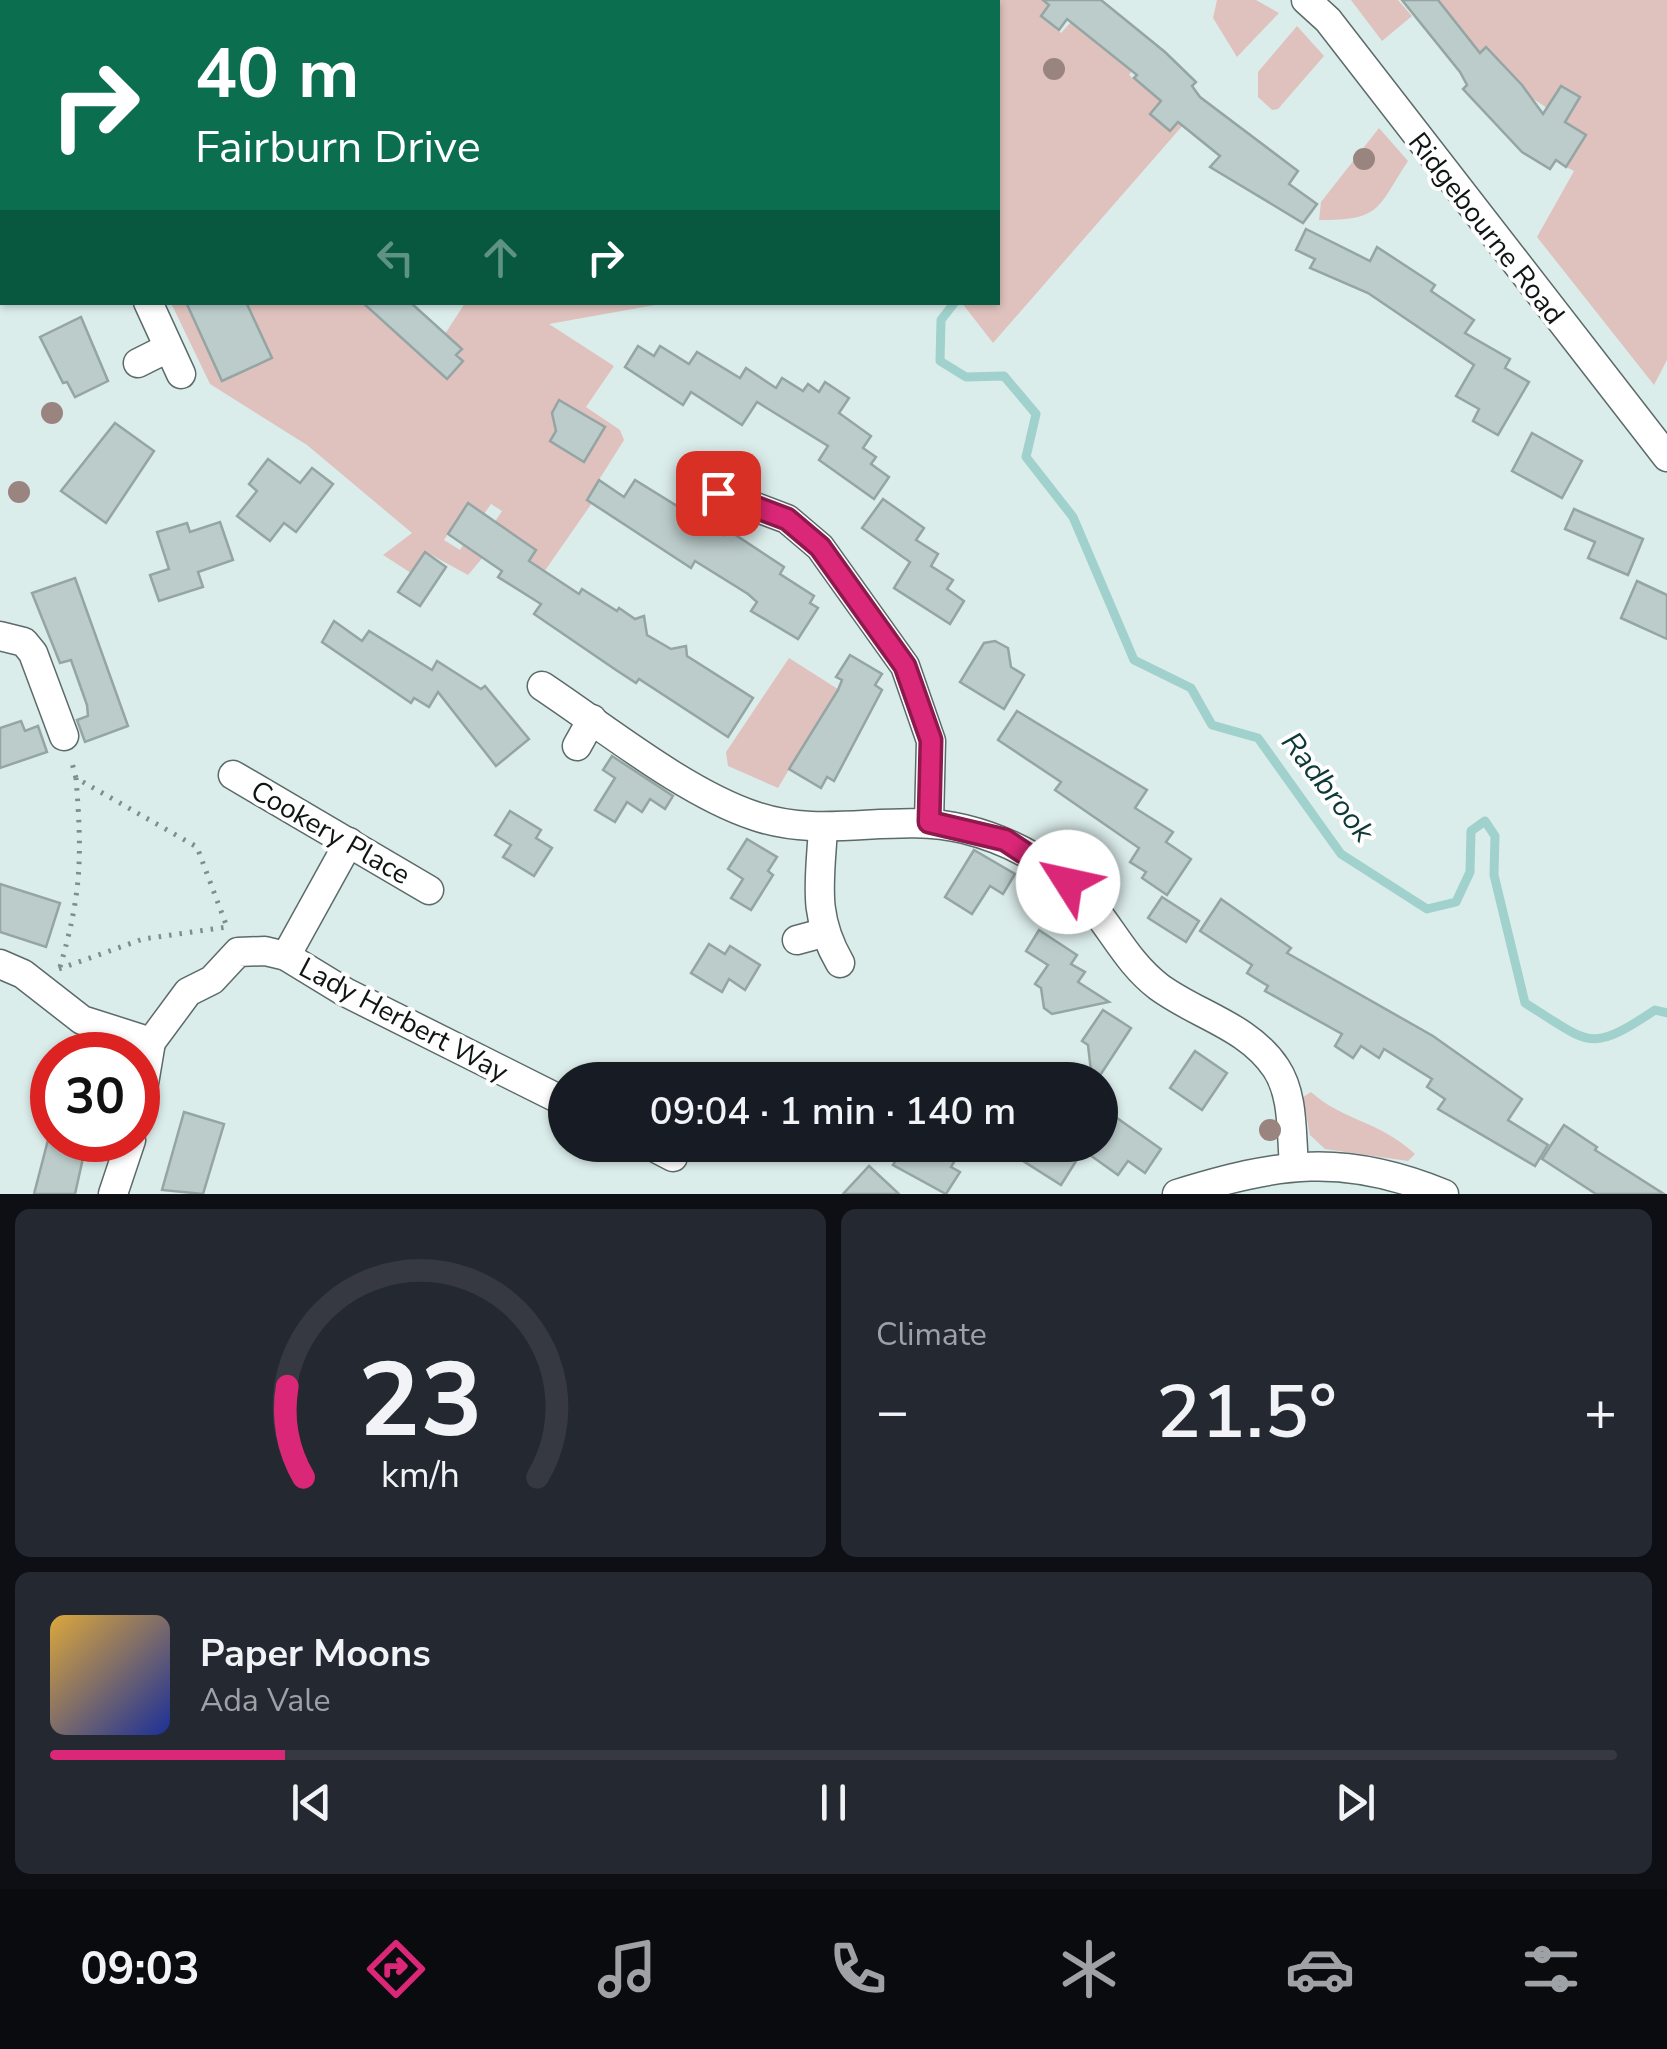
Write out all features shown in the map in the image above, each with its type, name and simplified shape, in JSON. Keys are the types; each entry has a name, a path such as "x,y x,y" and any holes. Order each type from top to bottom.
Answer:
{"street":[{"name":"Ridgebourne Road","path":"1306,0 1328,20 1667,457"},
{"path":"149,305 181,374"},
{"path":"138,363 168,348"},
{"path":"718,493 787,519 820,547 905,666 931,740 929,822"},
{"path":"0,636 24,642 34,654 64,736"},
{"path":"542,686 710,796 755,816 823,828 929,822 1005,840 1038,860 1092,906 1135,968 1256,1046 1276,1068 1287,1092 1294,1164"},
{"path":"577,746 592,719"},
{"name":"Cookery Place","path":"233,775 428,890"},
{"path":"823,828 819,893 810,936 840,963"},
{"path":"286,956 349,842"},
{"name":"Lady Herbert Way","path":"159,1032 188,992 212,980 238,952 264,951 286,956 345,992 548,1094"},
{"path":"0,964 22,974 82,1020 120,1032"},
{"path":"113,1194 123,1162"},
{"path":"1177,1194 1294,1164 1389,1174 1444,1194"}],"path":[{"path":"59,968 74,916 83,858 76,778 64,736"},
{"path":"39,989 59,968 143,939 227,927 197,847 76,778"}],"shaded area":[{"path":"1000,0 1053,0 1041,17 1061,33 1071,22 1108,52 1136,66 1129,75 1161,101 1151,114 1170,130 1186,112 1191,116 993,343 964,305 1000,305"},
{"path":"1217,0 1256,0 1279,13 1237,57 1213,18"},
{"path":"1351,0 1398,0 1412,16 1382,41"},
{"path":"1431,0 1667,0 1667,360 1654,385 1537,237 1574,171 1566,167 1586,135 1565,122 1580,97 1561,86 1547,108 1529,96 1524,99 1526,90 1521,83 1498,79 1507,69 1486,47 1478,55 1447,12"},
{"path":"1297,26 1324,56 1278,109 1272,110 1258,97 1258,72"},
{"path":"1379,128 1408,161 1389,191 1366,214 1319,220 1321,202"},
{"path":"172,305 190,305 222,381 272,358 247,305 366,305 447,379 463,361 445,334 464,305 655,305 549,324 614,366 586,407 620,430 624,440 587,499 592,503 544,572 528,562 536,549 506,530 468,575 426,552 411,573 383,555 412,533 307,445 210,384","holes":["560,424 590,443 579,459 550,442","468,504 484,514 491,504 502,511 475,552 463,545 460,550 444,540"]},
{"path":"789,658 866,707 822,734 851,751 847,757 803,746 778,788 728,766 726,752"},
{"path":"1311,1092 1336,1110 1388,1134 1415,1154 1408,1161 1325,1149 1310,1135 1303,1097"}],"building":[{"path":"1043,0 1101,0 1165,52 1196,82 1192,86 1200,97 1298,171 1289,184 1317,204 1303,223 1210,167 1220,156 1178,122 1170,131 1150,114 1161,101 1134,78 1137,75 1067,19 1059,30 1041,16 1049,5"},
{"path":"1402,0 1438,0 1480,53 1486,47 1543,114 1561,86 1580,97 1565,122 1586,135 1566,167 1556,160 1550,169 1522,152 1463,89 1467,85 1460,72"},
{"path":"1306,229 1370,261 1377,247 1435,285 1431,291 1474,320 1465,333 1510,359 1505,368 1529,382 1498,435 1473,421 1479,409 1456,396 1474,365 1368,293 1310,268 1315,259 1296,250"},
{"path":"187,305 247,305 272,358 222,381"},
{"path":"365,305 413,305 462,349 456,355 463,361 447,379"},
{"path":"81,317 108,381 75,397 67,382 63,383 40,337"},
{"path":"638,346 654,356 660,346 689,364 697,352 740,378 746,368 776,388 782,378 803,391 808,384 819,392 825,382 849,398 839,413 871,436 863,448 876,457 871,464 889,477 874,499 819,460 828,446 757,402 742,425 691,392 683,405 625,367"},
{"path":"559,400 605,427 584,462 550,441 556,431 552,413"},
{"path":"115,423 154,451 106,523 61,491"},
{"path":"1532,433 1582,461 1562,498 1512,471"},
{"path":"268,459 300,483 312,468 333,484 296,532 284,523 270,541 237,516 257,491 249,484"},
{"path":"599,480 624,497 635,480 724,535 728,530 784,567 780,574 814,596 810,603 818,608 798,639 751,611 757,602 748,594 695,561 691,568 587,500"},
{"path":"883,499 924,528 916,540 938,554 931,566 953,580 947,589 964,601 950,624 894,588 910,562 862,528"},
{"path":"468,503 536,550 529,561 579,594 582,589 635,619 644,616 647,635 671,649 686,646 687,656 753,698 728,737 639,679 636,683 534,614 541,604 498,577 502,571 448,534"},
{"path":"1574,509 1643,539 1628,575 1588,558 1595,542 1565,529"},
{"path":"220,522 233,560 198,572 203,587 159,601 150,575 169,569 157,532 187,523 190,532"},
{"path":"425,552 446,567 420,606 398,592"},
{"path":"75,578 128,726 85,742 77,720 88,716 87,705 71,660 60,663 32,593"},
{"path":"1637,581 1667,595 1667,639 1621,618"},
{"path":"334,621 362,641 369,631 432,670 437,661 481,689 485,686 529,739 496,766 438,692 429,707 414,698 411,703 322,642"},
{"path":"995,641 1008,648 1011,667 1024,675 1004,709 960,682 984,643"},
{"path":"850,655 882,674 875,685 882,690 834,781 827,777 821,788 789,769 838,690 842,680 836,677"},
{"path":"1017,711 1147,790 1135,808 1173,832 1166,842 1191,859 1167,895 1142,878 1146,872 1130,862 1139,848 1055,790 1061,782 998,740"},
{"path":"21,721 25,731 38,726 47,752 0,768 0,728"},
{"path":"612,756 673,796 665,809 650,799 642,812 627,802 615,822 595,810 615,778 603,770"},
{"path":"510,811 541,830 536,838 552,848 534,876 503,857 511,845 495,835"},
{"path":"747,839 777,857 768,871 773,875 751,910 731,898 743,879 728,869"},
{"path":"974,850 1015,874 1003,894 990,886 972,914 945,897"},
{"path":"0,884 60,903 46,947 0,932"},
{"path":"1162,897 1199,921 1186,942 1148,918"},
{"path":"1221,899 1291,948 1287,953 1433,1036 1522,1099 1508,1120 1548,1145 1535,1166 1438,1109 1445,1099 1427,1087 1432,1079 1384,1049 1379,1058 1361,1046 1353,1058 1335,1046 1342,1034 1265,991 1268,986 1247,973 1252,965 1200,931"},
{"path":"1039,930 1077,955 1071,964 1085,972 1078,982 1109,1002 1052,1014 1044,1008 1041,988 1035,984 1048,965 1026,951"},
{"path":"709,944 725,954 730,946 760,965 745,990 729,979 722,992 691,973"},
{"path":"1103,1010 1131,1028 1109,1062 1090,1062 1088,1045 1082,1041"},
{"path":"1195,1051 1227,1073 1202,1110 1170,1088"},
{"path":"184,1112 224,1124 203,1194 162,1190"},
{"path":"1118,1119 1161,1149 1145,1173 1128,1161 1118,1175 1100,1162 1118,1162"},
{"path":"1564,1125 1664,1194 1596,1194 1542,1159"},
{"path":"42,1162 82,1162 75,1194 34,1194"},
{"path":"954,1162 951,1167 960,1172 946,1194 893,1165"},
{"path":"1025,1162 1075,1162 1061,1185"},
{"path":"869,1166 899,1194 843,1194"}],"waterway":[{"name":"Radbrook","path":"953,305 941,320 940,361 966,377 1004,376 1036,414 1026,457 1073,517 1134,660 1191,688 1212,725 1258,738 1341,854 1427,909 1456,902 1470,872 1471,831 1485,821 1495,836 1494,875 1525,1003 1577,1035 1589,1038 1616,1034 1655,1010 1667,1013"}],"route":[{"path":"718,493 787,519 820,547 905,666 931,740 929,822 1005,840 1068,882"}]}
